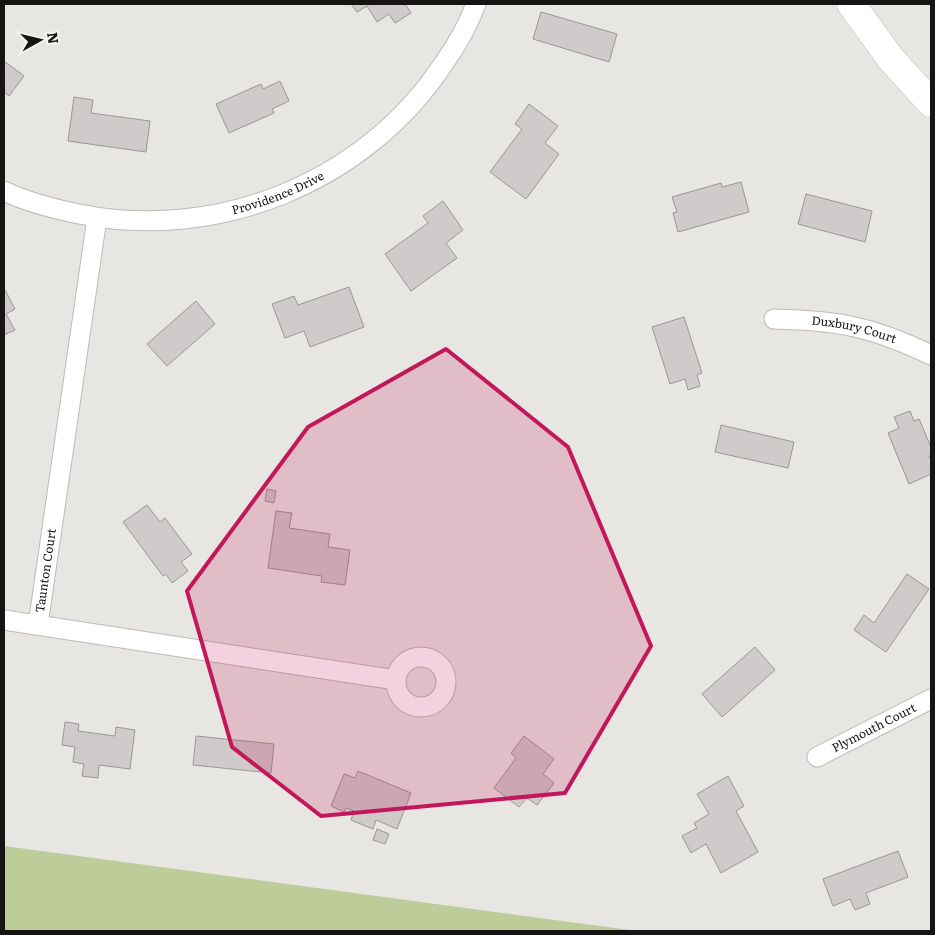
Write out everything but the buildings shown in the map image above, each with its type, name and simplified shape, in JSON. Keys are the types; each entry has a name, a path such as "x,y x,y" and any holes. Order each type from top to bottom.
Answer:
{"street":[{"name":"Providence Drive","path":"4,191 58,210 97,218 139,221 183,220 226,213 268,201 315,181 344,164 374,142 405,113 433,81 456,45 476,4"},
{"path":"851,4 891,58 931,103"},
{"path":"874,4 908,52 931,77"},
{"name":"Taunton Court","path":"97,218 38,625 396,680"},
{"name":"Duxbury Court","path":"774,319 825,322 858,327 891,337 931,355"},
{"path":"4,620 38,625"},
{"name":"Plymouth Court","path":"817,757 931,699"}],"highlighted area":[{"path":"446,349 568,447 651,646 565,793 321,816 232,747 187,591 308,427"}],"green space":[{"path":"4,846 637,931 4,931"}]}
